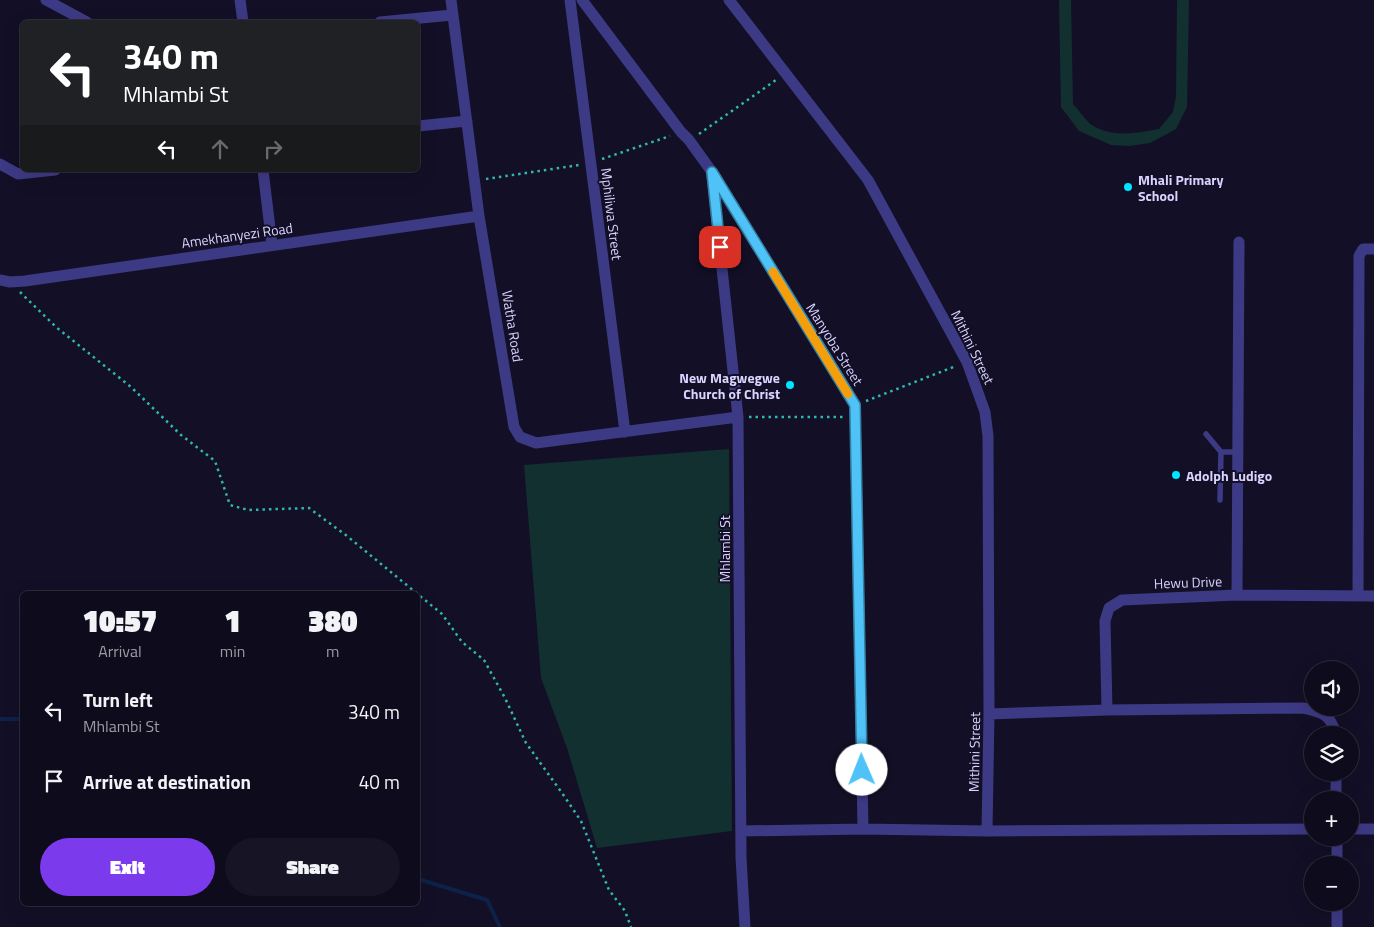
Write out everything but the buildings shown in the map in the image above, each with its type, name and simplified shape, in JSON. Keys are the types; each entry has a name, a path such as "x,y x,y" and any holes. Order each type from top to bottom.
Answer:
{"street":[{"path":"46,0 83,20"},
{"path":"240,0 243,20"},
{"name":"Watha Road","path":"450,0 479,216 514,427 520,437 536,443 738,417"},
{"name":"Mphiliwa Street","path":"570,0 626,432"},
{"name":"Manyoba Street","path":"582,0 681,132 690,140 712,172 855,405 863,829"},
{"name":"Mithini Street","path":"729,0 868,180 967,362 985,412 988,436 989,714 987,831"},
{"path":"401,20 452,15"},
{"path":"420,126 467,121"},
{"path":"0,164 18,174 36,172"},
{"path":"263,172 272,245"},
{"name":"Mhlambi St","path":"712,172 738,417 740,831 745,927"},
{"name":"Amekhanyezi Road","path":"5,281 35,280 479,216"},
{"path":"1237,595 1239,242"},
{"path":"1358,596 1359,256 1363,249 1374,249"},
{"name":"Hewu Drive","path":"1107,710 1105,621 1109,608 1122,600 1237,595 1374,596"},
{"path":"989,714 1107,710 1303,708 1320,711 1332,722 1333,726"},
{"path":"740,831 863,829 987,831 1304,829"},
{"path":"1359,829 1374,829"},
{"path":"1337,911 1337,927"}],"lane":[{"path":"1206,434 1221,452 1220,500"},
{"path":"1221,452 1238,452"}],"path":[{"path":"690,140 786,74"},
{"path":"5,281 56,327 131,387 181,435 215,461 230,505 248,510 309,508 347,536 414,591"},
{"path":"855,405 967,362"},
{"path":"738,417 855,417"},
{"path":"420,596 442,614 462,642 484,660 506,698 526,744 581,821 608,890 625,911 630,927"}],"green space":[{"path":"1059,0 1071,0 1073,104 1092,125 1108,132 1125,133 1159,129 1173,112 1176,96 1177,0 1189,0 1187,107 1176,129 1150,143 1129,146 1111,145 1079,131 1061,107"},
{"path":"729,449 732,831 597,848 567,748 541,678 524,465"}],"waterway":[{"path":"0,719 20,719"},
{"path":"420,880 487,900 500,927"}],"slow traffic":[{"path":"773,272 848,394"}],"place":[{"name":"Mhali Primary School","path":"1128,187"},
{"name":"New Magwegwe Church of Christ","path":"790,385"},
{"name":"Adolph Ludigo","path":"1176,475"}],"route":[{"path":"720,247 712,172 855,405 862,770"}]}
